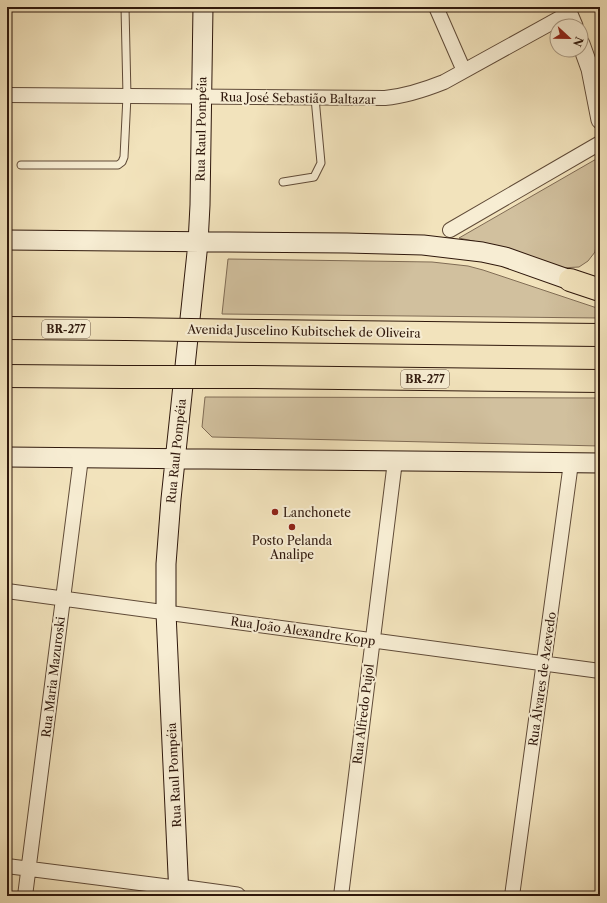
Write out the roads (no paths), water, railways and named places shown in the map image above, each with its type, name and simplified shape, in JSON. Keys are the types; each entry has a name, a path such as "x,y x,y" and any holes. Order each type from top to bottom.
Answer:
{"highway":[{"path":"570,280 600,290"},
{"name":"Avenida Juscelino Kubitschek de Oliveira","path":"7,328 600,335"},
{"name":"BR-277","path":"7,376 250,377 600,382"}],"main road":[{"name":"Rua Raul Pompéia","path":"179,892 166,613 167,544 198,242 203,7"},
{"path":"7,240 387,244 457,248 505,257 570,280"},
{"path":"7,457 600,463"}],"street":[{"path":"436,7 464,71"},
{"name":"Rua José Sebastião Baltazar","path":"7,95 316,98 385,98 405,96 423,91 464,71 570,15"},
{"path":"586,58 590,69 600,120"},
{"path":"450,230 600,143"},
{"name":"Rua Maria Mazuroski","path":"25,896 81,458"},
{"name":"Rua Alfredo Pujol","path":"341,896 395,461"},
{"name":"Rua Álvares de Azevedo","path":"512,896 572,463"},
{"name":"Rua João Alexandre Kopp","path":"7,591 166,613 313,630 373,641 600,671"},
{"path":"7,866 179,892 238,896"}],"lane":[{"path":"21,165 118,165 122,162 124,157 127,96 125,7"},
{"path":"283,182 314,177 321,163 316,98"}],"place":[{"name":"Lanchonete","path":"275,512"},
{"name":"Posto Pelanda Analipe","path":"292,527"}]}
